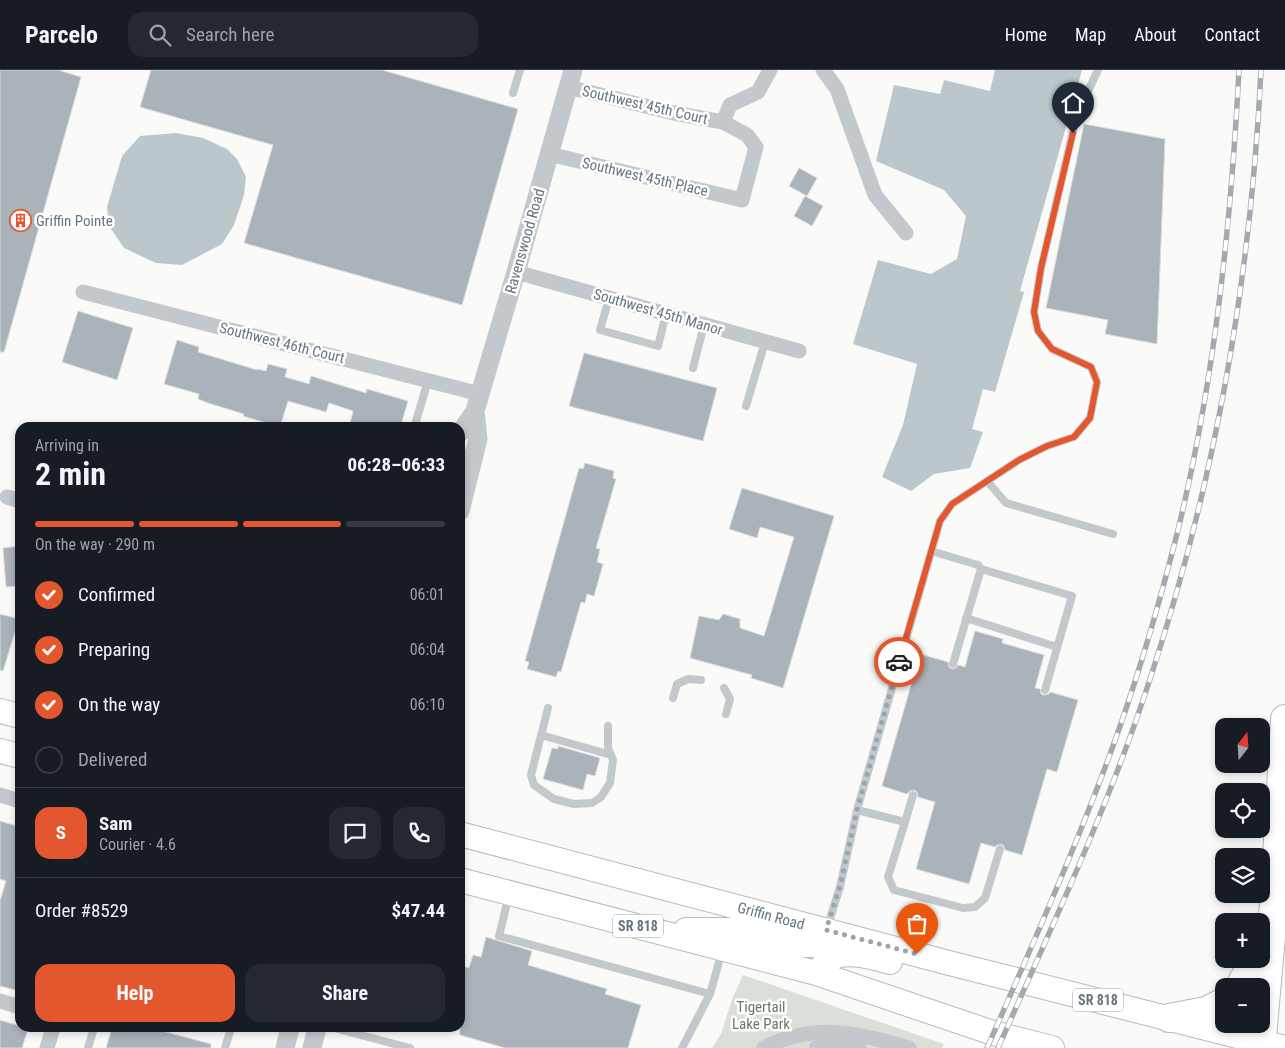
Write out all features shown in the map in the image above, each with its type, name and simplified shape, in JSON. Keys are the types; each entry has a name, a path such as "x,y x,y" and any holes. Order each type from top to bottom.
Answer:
{"highway":[{"path":"1269,1046 1275,892 1285,719"},
{"path":"1269,913 1275,892"},
{"path":"1169,1018 1206,1011 1215,1006"}],"main road":[{"path":"0,711 15,714"},
{"path":"0,750 15,754"},
{"name":"Griffin Road","path":"465,835 953,964 1169,1018 1269,1046"},
{"name":"SR 818","path":"465,881 816,974 994,1032 1052,1048"},
{"path":"652,930 737,930 799,945 812,944 821,940 826,930"},
{"path":"816,974 828,960 843,955 869,957 925,970 953,964"}],"street":[{"path":"722,122 730,105 758,92 770,70"},
{"path":"823,70 837,88 876,195 906,233"},
{"name":"Southwest 45th Court","path":"570,79 674,113 722,122 747,135 756,147 742,200"},
{"name":"Ravenswood Road","path":"465,425 478,403 570,79"},
{"name":"Southwest 45th Place","path":"549,154 742,200"},
{"name":"Southwest 45th Manor","path":"516,272 799,351"},
{"name":"Southwest 46th Court","path":"83,292 428,381 478,403"},
{"name":"Ravenswood Road","path":"465,492 478,439 478,403"},
{"path":"0,795 15,800"},
{"path":"0,1001 15,1005"},
{"path":"47,1048 52,1032"},
{"path":"284,1048 289,1032"},
{"path":"312,1048 316,1032"},
{"path":"764,1048 781,1040 796,1036 834,1032 858,1034 909,1048"},
{"path":"816,1048 835,1046 859,1048"}],"lane":[{"path":"513,92 520,70"},
{"path":"826,930 840,886 857,810 940,521 952,504 1019,460 1047,446 1074,437 1090,418 1097,382 1091,367 1052,349 1038,331 1034,312 1041,268 1077,114 1098,70"},
{"path":"609,298 600,330 658,346 666,314"},
{"path":"693,368 704,325"},
{"path":"746,406 765,342"},
{"path":"416,422 428,381"},
{"path":"987,481 1006,503 1113,534"},
{"path":"931,551 978,565 981,569 1072,596 1045,690"},
{"path":"953,664 981,569"},
{"path":"966,618 1057,647"},
{"path":"673,698 677,684 688,679 702,680"},
{"path":"724,688 730,699 726,714"},
{"path":"548,708 530,775 534,785 554,799 574,804 592,803 601,797 610,783 613,760 608,748 608,726"},
{"path":"541,735 611,755"},
{"path":"912,795 888,877 894,890 963,908 975,907 985,898 1000,849"},
{"path":"857,810 905,822"},
{"path":"510,893 500,936 710,994"},
{"path":"682,1048 710,994 723,949"},
{"path":"88,1048 93,1032"},
{"path":"225,1048 230,1032"},
{"path":"349,1032 410,1048"}],"green space":[{"name":"Tigertail Lake Park","path":"743,975 944,1044 942,1048 712,1048 721,1034 733,997"}],"shaded area":[{"path":"995,70 1082,70 1020,291 1024,292 995,392 983,389 972,429 983,432 970,468 934,474 911,491 882,477 903,425 917,364 853,344 878,260 931,274 957,259 966,216 944,190 876,161 894,85 940,94 944,80 990,91"},
{"path":"176,133 203,138 227,149 237,159 246,177 244,195 234,225 222,244 182,265 156,263 124,248 109,226 107,207 122,156 140,136"}],"building":[{"name":"Griffin Pointe","path":"0,70 58,70 81,77 4,352 0,352"},
{"path":"151,70 382,70 518,109 462,305 244,243 273,145 140,107"},
{"path":"1084,124 1165,139 1157,344 1105,334 1108,320 1046,308"},
{"path":"799,168 817,178 807,196 789,186"},
{"path":"805,196 823,206 812,226 794,216"},
{"path":"78,311 133,328 117,380 62,362"},
{"path":"177,340 199,347 198,352 257,370 266,371 268,364 287,369 285,377 309,384 311,376 366,393 367,389 408,401 402,422 350,422 353,411 329,403 326,412 288,401 282,422 263,422 198,399 199,394 164,384"},
{"path":"584,353 717,388 703,441 569,406"},
{"path":"585,463 614,471 613,478 616,479 596,548 600,549 597,562 603,564 594,596 587,594 585,603 581,602 561,672 558,671 556,677 527,669 529,662 525,661 579,468 583,469"},
{"path":"742,488 834,516 783,688 751,678 752,675 690,658 699,616 719,620 723,614 740,619 740,628 764,636 794,537 760,527 757,538 729,529"},
{"path":"15,547 15,586 6,587 3,548"},
{"path":"0,614 15,618 15,632 3,671 0,670"},
{"path":"975,631 1003,639 1002,643 1044,655 1035,688 1040,689 1041,694 1044,695 1050,692 1078,700 1057,772 1047,769 1022,855 1005,850 1001,844 995,847 981,843 969,884 916,869 935,802 918,797 917,792 914,790 907,794 882,786 920,654 948,662 949,667 952,669 958,665 965,667"},
{"path":"558,746 600,758 595,776 587,774 583,790 543,779 552,748 558,749"},
{"path":"0,821 15,826 15,990 0,986 0,901 6,881 0,879"},
{"path":"486,937 532,951 528,965 607,989 605,994 641,1005 628,1048 505,1048 460,1035 460,1032 465,1032 465,967 469,968 473,955 481,957"},
{"path":"0,1020 15,1024 15,1032 27,1032 22,1048 0,1048"},
{"path":"111,1032 166,1032 211,1044 211,1048 106,1048"}],"railway":[{"path":"987,1048 1063,872 1117,736 1137,677 1179,526 1192,470 1220,299 1236,127 1239,70"},
{"path":"998,1048 1079,865 1117,773 1150,679 1173,605 1211,454 1239,302 1249,225 1261,70"}],"way so far":[{"path":"899,662 857,810 840,886 826,930 917,954"}],"place":[{"name":"Griffin Pointe","path":"20,221"}],"route":[{"path":"899,662 940,521 952,504 1019,460 1047,446 1074,437 1090,418 1097,382 1091,367 1052,349 1038,331 1034,312 1041,268 1073,133"}]}
